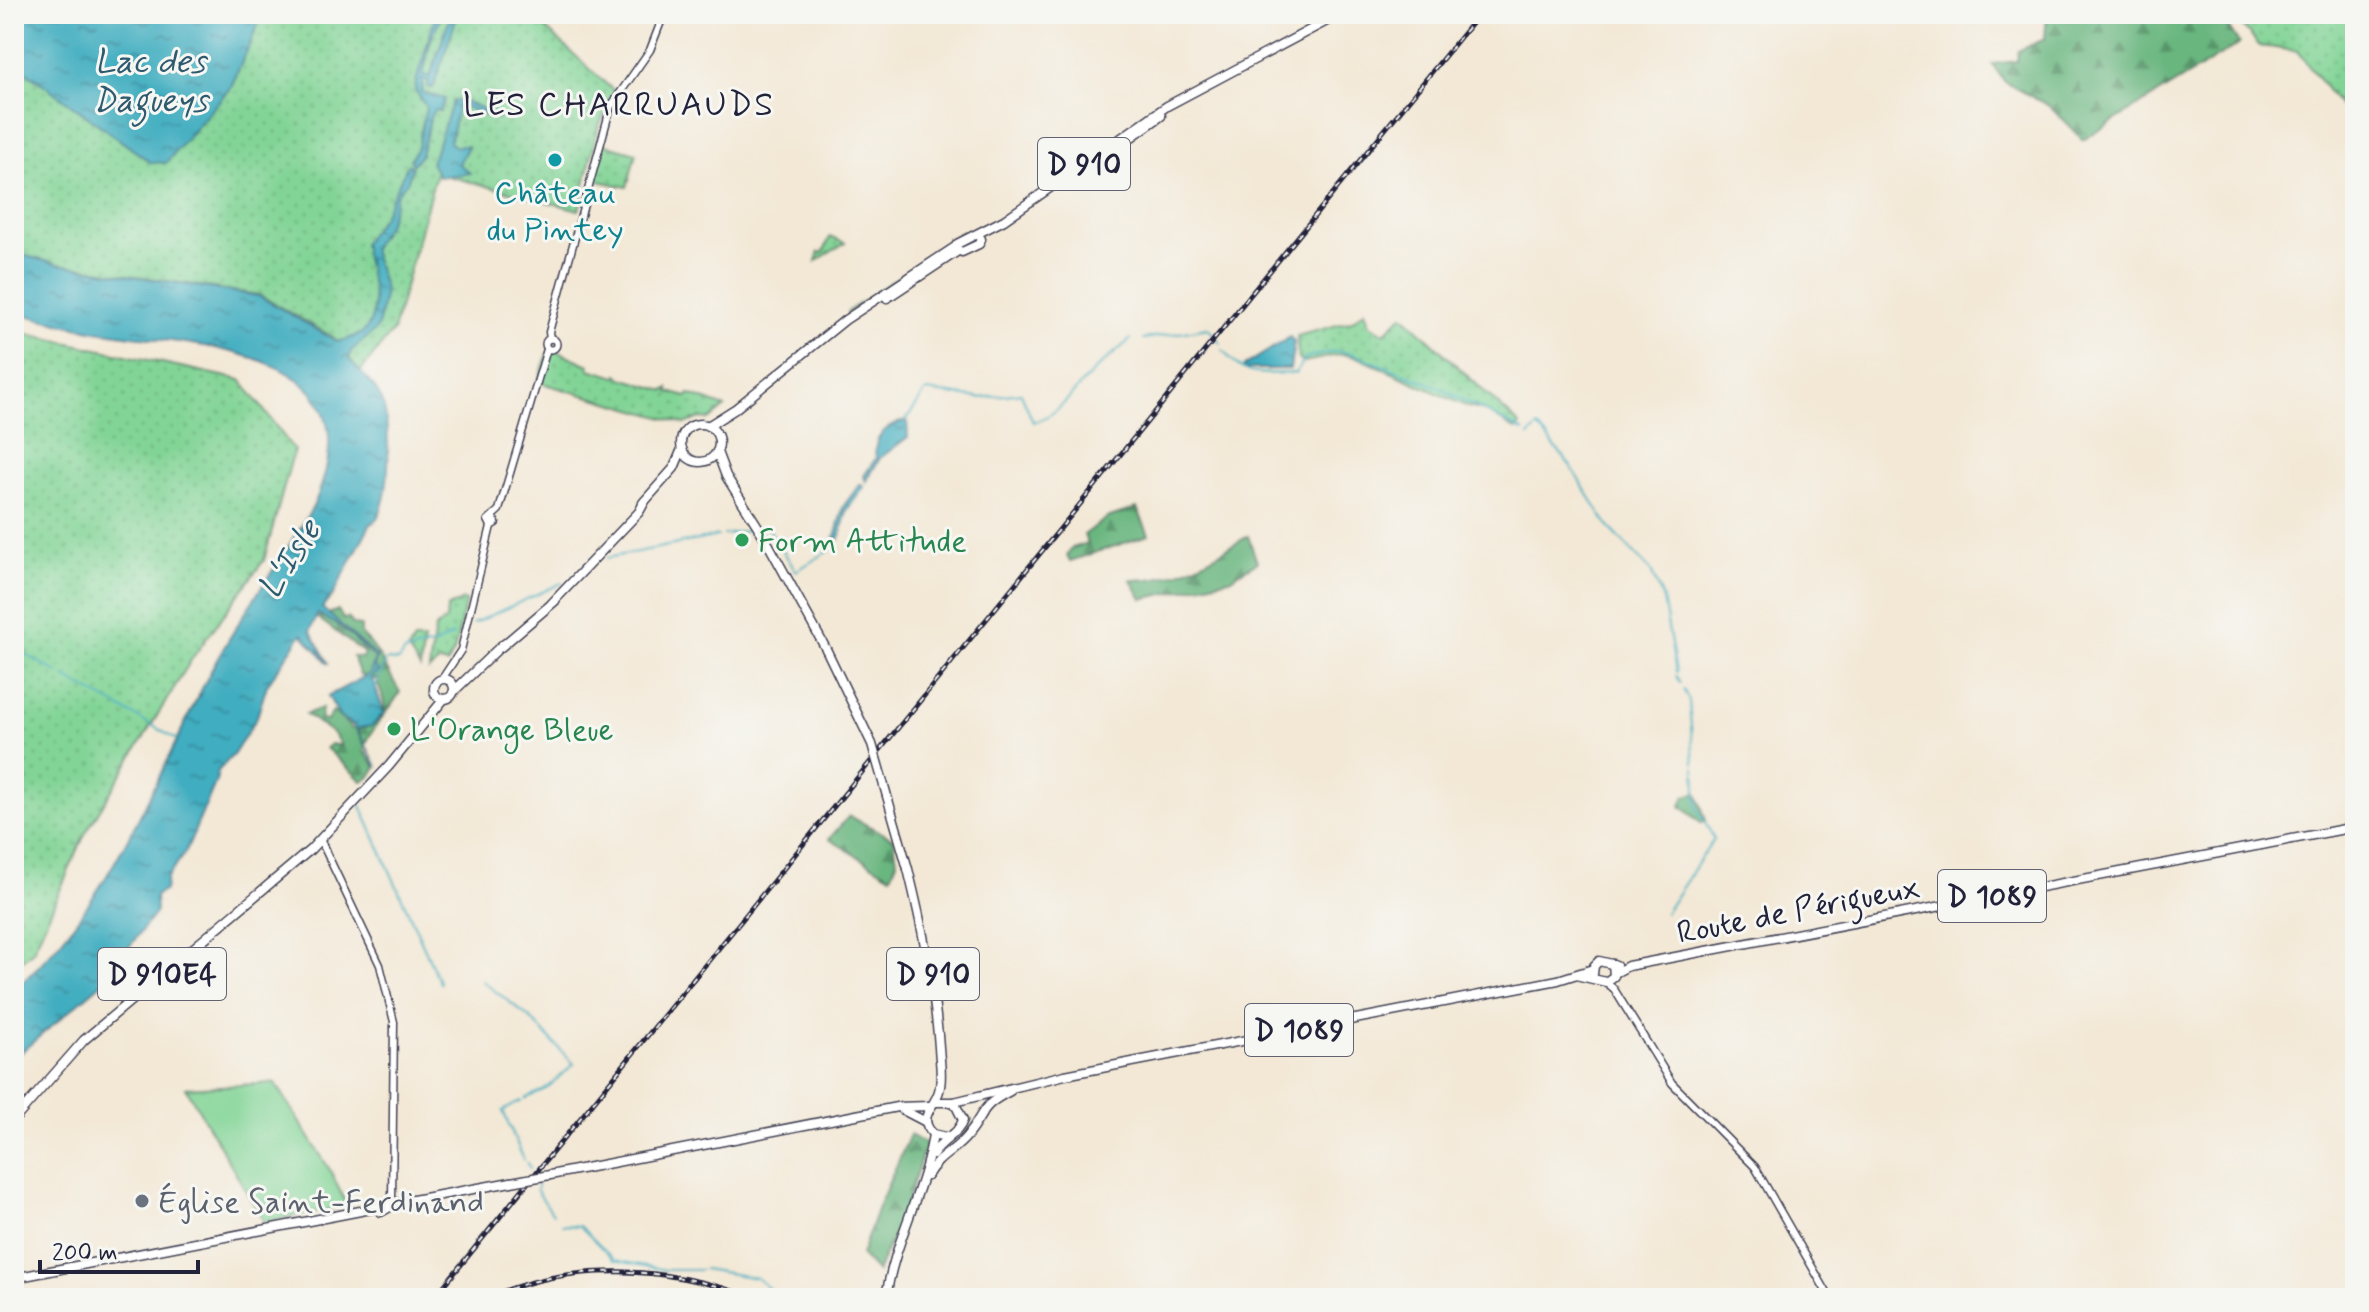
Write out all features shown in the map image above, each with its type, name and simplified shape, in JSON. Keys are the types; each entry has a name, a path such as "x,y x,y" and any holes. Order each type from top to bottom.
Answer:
{"main road":[{"name":"D 910","path":"735,409 819,341 956,249 979,237 1143,121 1340,14"},
{"path":"708,426 735,409"},
{"path":"673,468 691,460 704,462 717,452 718,436 735,409"},
{"path":"440,697 449,684 477,669 597,560 673,468 682,449 682,436 688,428 698,424 708,426 718,436"},
{"path":"682,449 691,460"},
{"name":"D 910","path":"717,452 726,476 750,512 826,649 872,744 908,869 934,982 941,1082 933,1104"},
{"name":"D 910","path":"704,462 721,475 750,512"},
{"path":"440,697 435,684 449,684"},
{"name":"D 910E4","path":"14,1120 58,1065 84,1040 271,886 320,839 415,734 440,697"},
{"name":"Route de Périgueux","path":"1593,973 1603,960 1612,974 1628,966 2355,827"},
{"path":"1593,973 1612,974"},
{"name":"D 1089","path":"952,1101 1593,973"},
{"name":"D 910","path":"941,1082 952,1101"},
{"name":"D 1089","path":"916,1194 937,1160 964,1140 983,1108 1020,1085"},
{"path":"897,1107 926,1122 933,1134 946,1137 957,1132 963,1117 979,1097"},
{"path":"14,1278 376,1208 381,1212 394,1202 550,1175 897,1107 952,1101 963,1117"},
{"path":"926,1122 933,1104"},
{"name":"D 1089","path":"886,1298 893,1264 925,1170 933,1134"},
{"name":"D 1089","path":"925,1170 946,1137"}],"street":[{"path":"449,684 450,670 461,650 492,522 506,491 547,349 552,350 556,345 550,339 549,328 611,106 650,50 664,14"},
{"path":"320,839 380,965 394,1022 394,1202"},
{"path":"1612,974 1614,989 1672,1083 1755,1167 1830,1298"}],"green space":[{"path":"14,14 530,14 615,92 598,128 579,210 436,173 393,331 360,372 333,337 259,295 57,264 14,253"},
{"path":"2047,14 2220,14 2239,44 2083,140 2049,106 2005,82 1992,64 2017,61 2018,51 2045,39"},
{"path":"2231,14 2355,14 2355,126 2297,51 2260,46"},
{"path":"604,144 636,153 627,187 594,180"},
{"path":"830,237 845,243 816,261 819,252 823,253"},
{"path":"948,243 950,248 847,312"},
{"path":"1365,311 1370,325 1384,333 1403,315 1520,425 1516,430 1485,411 1468,407 1360,358 1342,354 1304,362 1298,359 1297,336 1352,321"},
{"path":"14,331 241,380 294,450 264,560 193,657 85,834 33,951 14,967"},
{"path":"557,351 589,365 589,369 617,377 618,374 622,378 665,391 669,388 669,392 687,397 689,394 725,407 709,420 700,418 685,424 538,382 548,353"},
{"path":"1137,508 1149,535 1070,561 1067,555 1072,548 1088,543 1084,535 1107,518"},
{"path":"1248,536 1257,562 1229,579 1142,599 1131,580 1178,573"},
{"path":"466,601 454,652 447,664 439,662 429,670 435,628 446,620 447,608"},
{"path":"338,610 343,619 348,618 354,625 361,626 361,634 379,655 400,692 366,744 364,751 376,767 369,778 362,781 326,748 331,744 341,746 334,734 306,714 322,708 320,720 327,721 333,711 352,729 374,722 384,713 376,679 360,675 353,657 362,658 364,653 318,618"},
{"path":"414,640 424,640 420,668 408,650"},
{"path":"1697,793 1706,821 1701,823 1681,806 1685,796"},
{"path":"849,816 894,839 897,861 891,876 829,839"},
{"path":"275,1083 330,1170 347,1206 264,1222 186,1088"},
{"path":"910,1135 926,1144 903,1214 877,1272 861,1255 878,1207"}],"water":[{"name":"Lac des Dagueys","path":"27,14 263,14 231,87 166,163 150,162 25,71 24,18"},
{"path":"436,14 442,14 430,42 423,75 430,77 451,14 458,14 433,88 427,87 429,81 422,80 423,93 445,99 440,111 435,110 431,115 421,155 413,164 410,160 418,146 426,107 415,90 416,82"},
{"path":"453,101 499,114 498,119 458,105 450,142 454,146 468,146 459,164 470,173 439,177 431,163"},
{"name":"L'Isle","path":"408,164 412,167 408,180 397,194 389,222 372,249 385,290 379,323 376,330 351,351 349,359 374,388 384,408 388,435 386,489 377,517 333,595 322,608 377,657 374,666 378,671 372,677 384,713 372,726 359,728 358,731 378,768 355,727 340,717 328,696 370,674 375,658 341,627 318,614 310,630 329,664 302,634 267,685 257,717 234,754 218,771 186,851 167,878 165,890 155,896 156,912 99,986 14,1058 14,990 48,956 78,919 104,879 150,796 213,667 313,507 328,455 325,416 307,387 276,367 238,354 86,329 14,312 14,253 57,264 259,296 338,342 360,334 369,324 373,302 363,243 383,216"},
{"path":"1290,337 1294,342 1290,369 1244,369 1244,366"},
{"path":"907,421 908,437 880,458 866,482 864,476 876,458 876,444 883,432"},
{"path":"860,484 864,487 847,510 839,540 835,538 843,507"}],"waterway":[{"path":"1143,339 1208,328 1220,343"},
{"path":"905,422 926,391 980,398 1021,393 1033,422 1042,419 1057,410 1097,368 1131,339"},
{"path":"1223,350 1239,366 1263,374 1295,373 1307,357 1337,351 1350,353 1436,386 1524,432"},
{"path":"1529,436 1538,427 1570,465 1607,525 1651,571 1663,599 1676,672"},
{"path":"766,525 796,571 830,550 834,544"},
{"path":"724,535 751,530"},
{"path":"607,558 718,536"},
{"path":"472,624 562,583"},
{"path":"375,689 386,660 399,661 405,652 436,644 453,635"},
{"path":"14,657 25,654 58,673"},
{"path":"1676,676 1680,683"},
{"path":"65,677 176,739"},
{"path":"1683,689 1689,701 1694,764"},
{"path":"1665,913 1714,839 1697,808 1695,768"},
{"path":"361,806 440,983"},
{"path":"482,981 529,1017 574,1064 547,1088 525,1099"},
{"path":"521,1101 503,1111 524,1160"},
{"path":"527,1163 530,1169"},
{"path":"537,1183 537,1191 553,1214"},
{"path":"562,1225 580,1226 614,1260 666,1270 701,1270"},
{"path":"704,1269 757,1278 779,1298"}],"railway":[{"path":"434,1298 1479,14"},
{"path":"488,1298 552,1277 620,1272 687,1279 752,1298"}],"place":[{"name":"Château du Pintey","path":"555,160"},
{"name":"Form Attitude","path":"742,540"},
{"name":"L'Orange Bleue","path":"394,729"},
{"name":"Église Saint-Ferdinand","path":"142,1201"}],"district":[{"name":"LES CHARRUAUDS","path":"619,103"}]}
